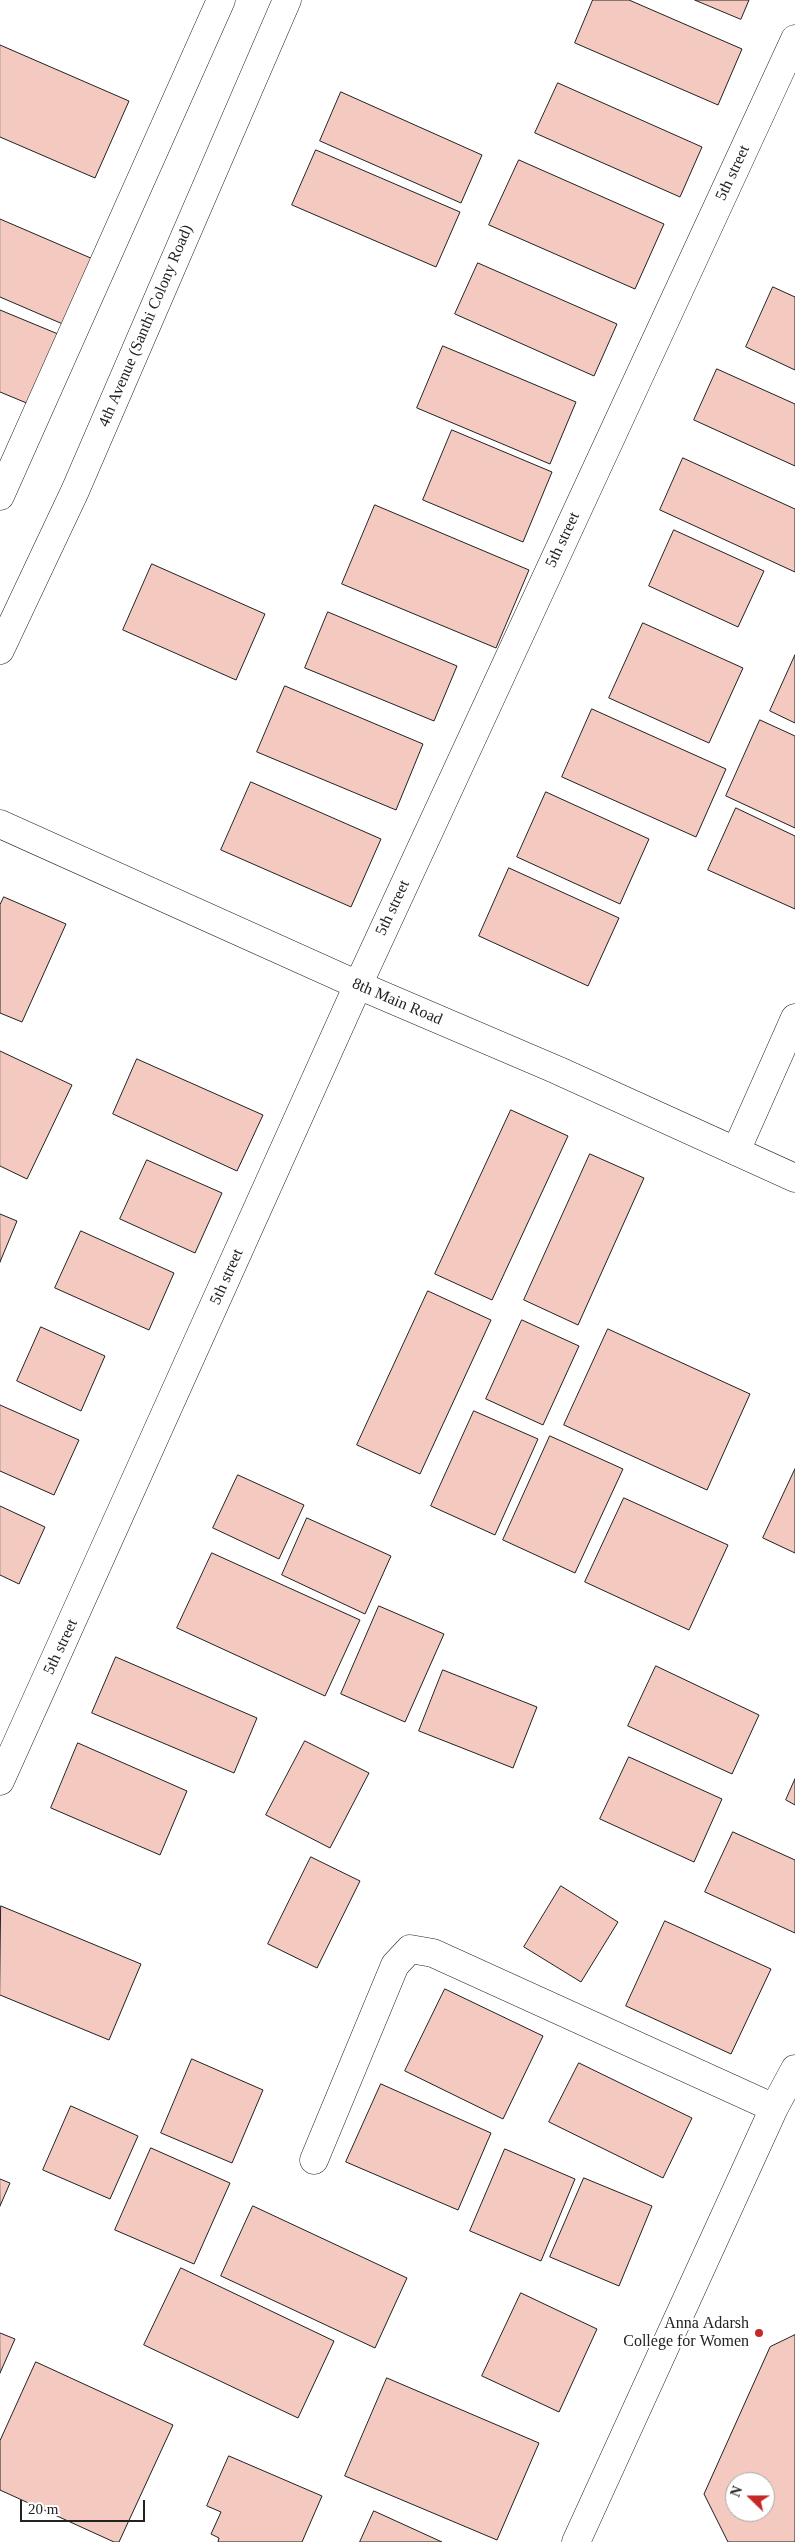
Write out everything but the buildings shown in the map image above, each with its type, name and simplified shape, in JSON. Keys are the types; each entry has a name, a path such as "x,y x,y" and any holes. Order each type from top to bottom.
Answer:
{"street":[{"path":"0,496 7,462 221,0"},
{"name":"4th Avenue (Santhi Colony Road)","path":"0,650 75,491 287,0"},
{"name":"5th street","path":"0,1781 358,985 795,39"},
{"name":"8th Main Road","path":"0,824 358,985 557,1070 795,1178"},
{"path":"736,1151 795,1018"},
{"path":"314,2160 395,1965 410,1949 433,1953 774,2108"},
{"path":"576,2542 774,2108 795,2069"}],"place":[{"name":"Anna Adarsh College for Women","path":"759,2333"}]}
